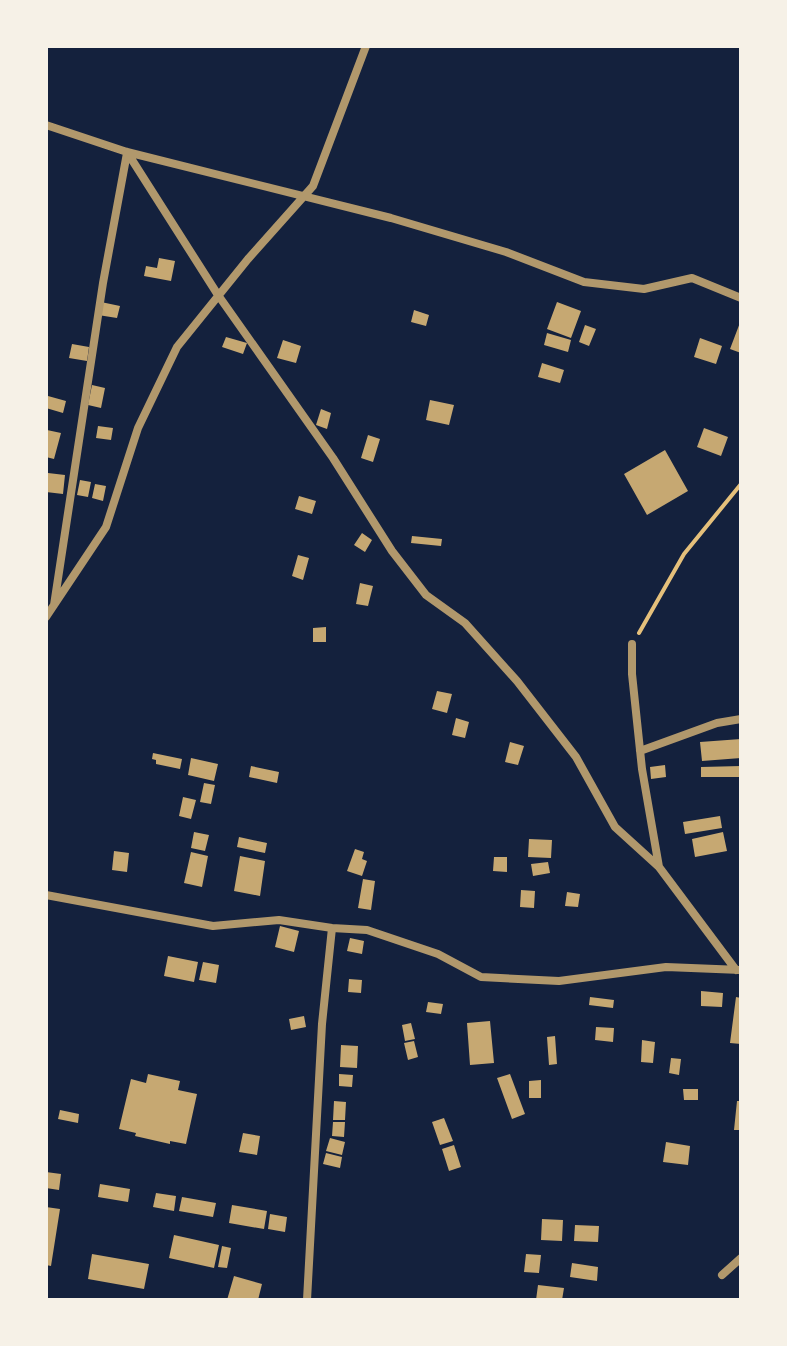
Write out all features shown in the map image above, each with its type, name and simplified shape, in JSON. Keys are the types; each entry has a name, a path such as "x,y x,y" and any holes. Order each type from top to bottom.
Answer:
{"street":[{"path":"46,617 106,527 138,428 177,347 313,186 366,46"},
{"path":"46,125 127,152 305,195 506,252 584,282 644,289 692,278 741,298"},
{"path":"127,152 218,295 333,458 392,551 426,595 465,623 517,681 576,757 615,827 659,867 739,970"},
{"path":"54,605 103,283 127,152"},
{"path":"632,644 640,751 659,867"},
{"path":"640,751 717,723 741,719"},
{"path":"46,895 213,926 279,920 367,930 438,954 481,977 559,981 666,967 739,970"},
{"path":"307,1300 321,1038 332,928"},
{"path":"722,1275 741,1258"}],"path":[{"path":"632,644 684,554 741,484"}],"building":[{"path":"159,258 175,261 171,281 144,276 146,266 157,268"},
{"path":"101,302 120,306 117,318 98,315"},
{"path":"557,302 581,311 571,338 547,329"},
{"path":"414,310 429,315 426,326 411,322"},
{"path":"741,320 741,353 730,349"},
{"path":"585,325 596,329 589,346 579,342"},
{"path":"547,333 571,340 568,352 544,345"},
{"path":"226,337 247,343 243,354 222,347"},
{"path":"700,338 722,346 716,364 694,357"},
{"path":"283,340 301,346 296,363 277,358"},
{"path":"72,344 89,347 87,361 69,358"},
{"path":"542,363 564,370 560,383 538,377"},
{"path":"92,385 105,388 101,408 88,405"},
{"path":"48,396 66,401 63,413 46,408"},
{"path":"430,400 454,405 449,425 426,420"},
{"path":"321,409 331,413 327,429 316,425"},
{"path":"98,426 113,428 111,440 96,438"},
{"path":"704,428 728,437 721,456 697,447"},
{"path":"47,430 61,433 54,459 46,457"},
{"path":"368,435 380,439 373,462 361,458"},
{"path":"665,450 688,491 647,515 624,474"},
{"path":"48,473 65,475 63,494 46,492"},
{"path":"80,480 91,482 88,497 77,495"},
{"path":"95,484 106,486 103,501 92,498"},
{"path":"299,496 316,501 312,514 295,509"},
{"path":"362,533 372,540 365,552 354,545"},
{"path":"412,536 442,539 441,546 411,543"},
{"path":"298,555 309,558 303,580 292,576"},
{"path":"360,583 373,586 368,606 356,604"},
{"path":"326,627 326,642 313,642 313,628"},
{"path":"437,691 452,694 447,713 432,709"},
{"path":"456,718 469,722 465,738 452,735"},
{"path":"741,739 741,758 702,761 700,742"},
{"path":"510,742 524,746 518,765 505,762"},
{"path":"153,753 182,759 180,769 156,764 156,760 152,759"},
{"path":"191,758 218,764 214,781 188,775"},
{"path":"665,765 666,777 651,779 650,767"},
{"path":"251,766 279,772 277,783 249,777"},
{"path":"741,766 741,777 701,777 701,767"},
{"path":"204,783 215,785 211,804 200,802"},
{"path":"183,797 196,800 191,819 179,816"},
{"path":"720,816 722,828 685,834 683,822"},
{"path":"194,832 209,835 205,851 191,848"},
{"path":"723,832 727,851 695,857 692,839"},
{"path":"239,837 267,843 265,853 237,847"},
{"path":"529,839 552,840 551,858 528,857"},
{"path":"355,849 364,852 362,859 367,861 362,876 347,871"},
{"path":"114,851 129,853 127,872 112,870"},
{"path":"191,852 208,856 202,887 184,883"},
{"path":"240,856 265,861 260,896 234,891"},
{"path":"494,857 507,857 507,872 493,871"},
{"path":"548,862 550,873 533,876 531,864"},
{"path":"363,879 375,881 371,910 358,908"},
{"path":"521,890 535,891 534,908 520,907"},
{"path":"567,892 580,894 578,907 565,906"},
{"path":"280,926 299,931 294,952 275,947"},
{"path":"350,938 364,941 362,954 347,951"},
{"path":"168,956 198,962 194,982 164,976"},
{"path":"203,962 219,965 216,983 199,980"},
{"path":"349,979 362,980 361,993 348,992"},
{"path":"701,991 723,993 722,1007 701,1006"},
{"path":"590,997 614,1000 613,1008 589,1005"},
{"path":"736,997 741,998 741,1044 730,1043"},
{"path":"428,1002 443,1004 441,1014 426,1012"},
{"path":"304,1016 306,1027 291,1030 289,1019"},
{"path":"490,1021 494,1063 470,1065 467,1023"},
{"path":"411,1023 415,1039 405,1041 402,1025"},
{"path":"596,1027 614,1028 613,1042 595,1040"},
{"path":"555,1036 557,1064 549,1065 547,1037"},
{"path":"642,1040 655,1042 653,1063 641,1062"},
{"path":"414,1041 418,1057 408,1060 404,1043"},
{"path":"341,1045 358,1046 357,1068 340,1067"},
{"path":"671,1058 681,1059 679,1075 669,1073"},
{"path":"148,1074 180,1081 178,1090 197,1094 186,1144 170,1141 170,1144 119,1129 131,1079 146,1083"},
{"path":"339,1074 353,1075 352,1087 339,1086"},
{"path":"510,1074 525,1114 512,1119 497,1078"},
{"path":"541,1080 541,1098 529,1098 529,1081"},
{"path":"683,1089 698,1089 698,1100 684,1100"},
{"path":"334,1101 346,1102 345,1120 333,1120"},
{"path":"737,1101 741,1101 741,1130 734,1130"},
{"path":"60,1110 79,1114 78,1123 58,1119"},
{"path":"444,1118 453,1141 440,1145 432,1122"},
{"path":"333,1122 345,1122 344,1137 332,1136"},
{"path":"243,1133 260,1136 257,1155 239,1152"},
{"path":"330,1138 345,1142 342,1155 326,1151"},
{"path":"666,1142 690,1146 688,1165 663,1162"},
{"path":"454,1145 461,1167 449,1171 442,1149"},
{"path":"326,1153 342,1157 340,1168 323,1164"},
{"path":"46,1172 61,1174 59,1190 46,1188"},
{"path":"100,1184 130,1189 128,1202 98,1197"},
{"path":"156,1193 176,1196 174,1211 153,1207"},
{"path":"182,1197 216,1203 213,1217 179,1211"},
{"path":"232,1205 267,1211 264,1229 229,1223"},
{"path":"46,1207 60,1209 51,1266 46,1265"},
{"path":"270,1214 287,1217 285,1232 268,1229"},
{"path":"542,1219 563,1220 562,1241 541,1240"},
{"path":"575,1225 599,1226 598,1242 574,1241"},
{"path":"174,1235 219,1245 214,1268 169,1258"},
{"path":"222,1246 231,1248 227,1268 218,1267"},
{"path":"92,1254 149,1264 144,1289 88,1279"},
{"path":"526,1254 541,1255 539,1273 524,1272"},
{"path":"572,1263 598,1267 597,1281 570,1277"},
{"path":"234,1276 262,1284 258,1300 227,1300"},
{"path":"538,1285 564,1288 562,1300 536,1300"}]}
